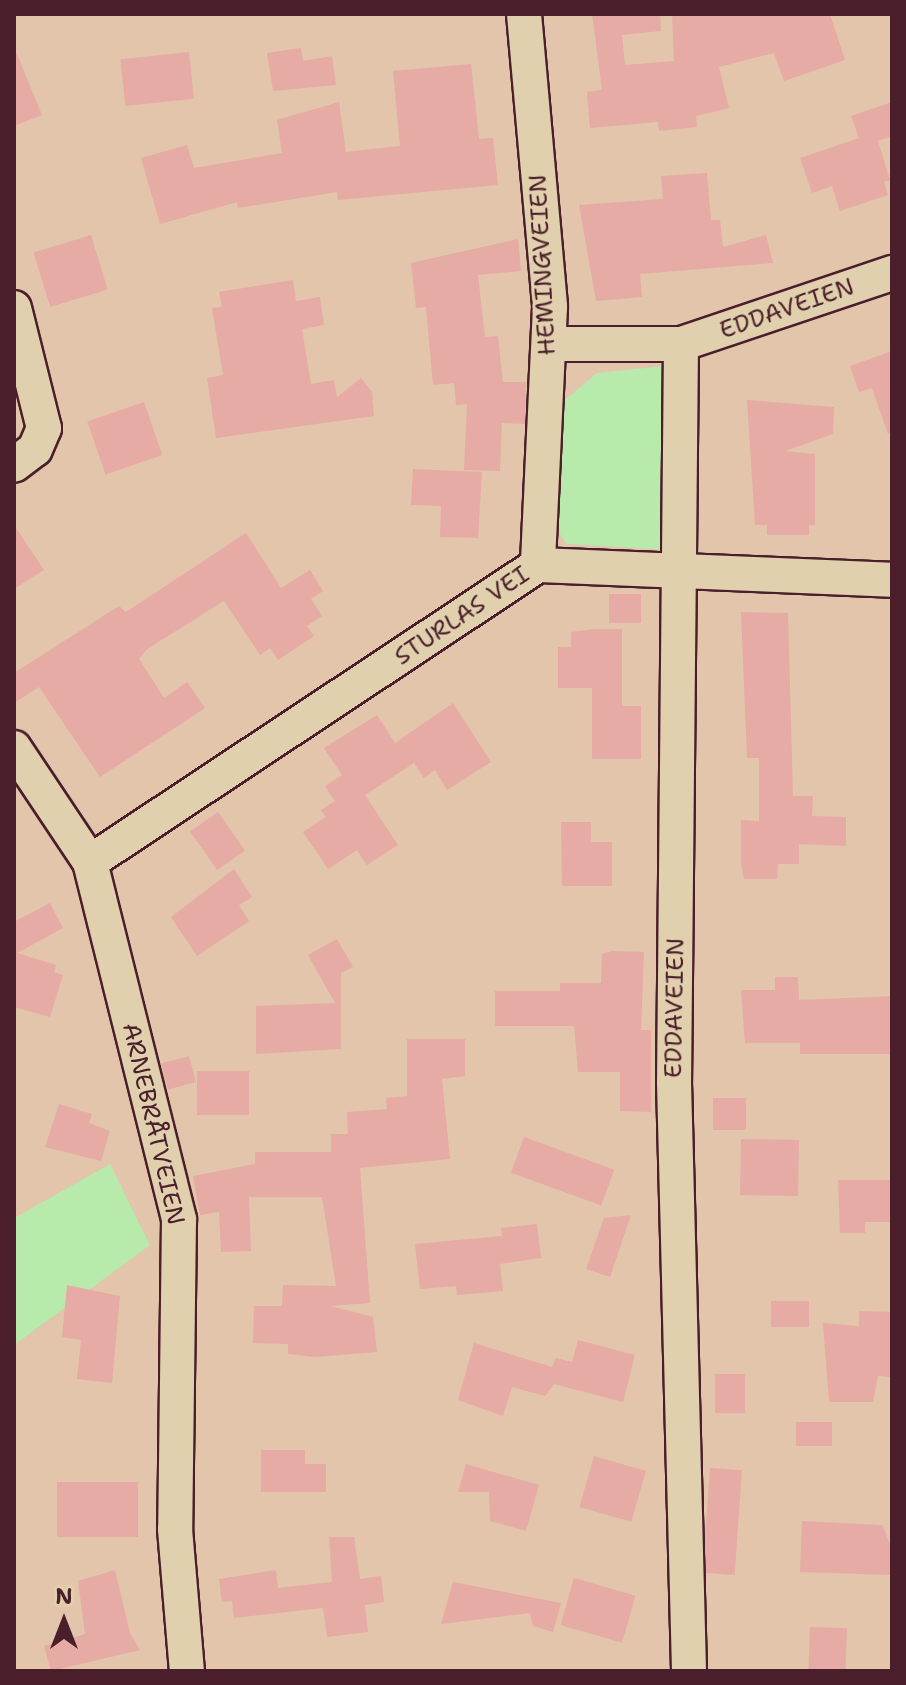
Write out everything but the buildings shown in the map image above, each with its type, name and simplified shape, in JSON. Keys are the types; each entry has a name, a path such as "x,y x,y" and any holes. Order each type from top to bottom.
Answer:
{"street":[{"name":"HEMINGVEIEN","path":"524,14 550,344 538,565"},
{"name":"EDDAVEIEN","path":"550,344 681,344 892,273"},
{"path":"14,308 44,428 35,449 14,465"},
{"name":"EDDAVEIEN","path":"681,344 674,1082 689,1671"},
{"name":"STURLAS VEI","path":"90,862 538,565 680,567 892,580"},
{"name":"ARNEBRÅTVEIEN","path":"14,748 90,862 179,1219 175,1529 187,1671"}],"green space":[{"path":"664,366 670,550 567,544 552,523 561,403 597,373"},
{"path":"110,1164 150,1245 14,1345 14,1218"}]}
